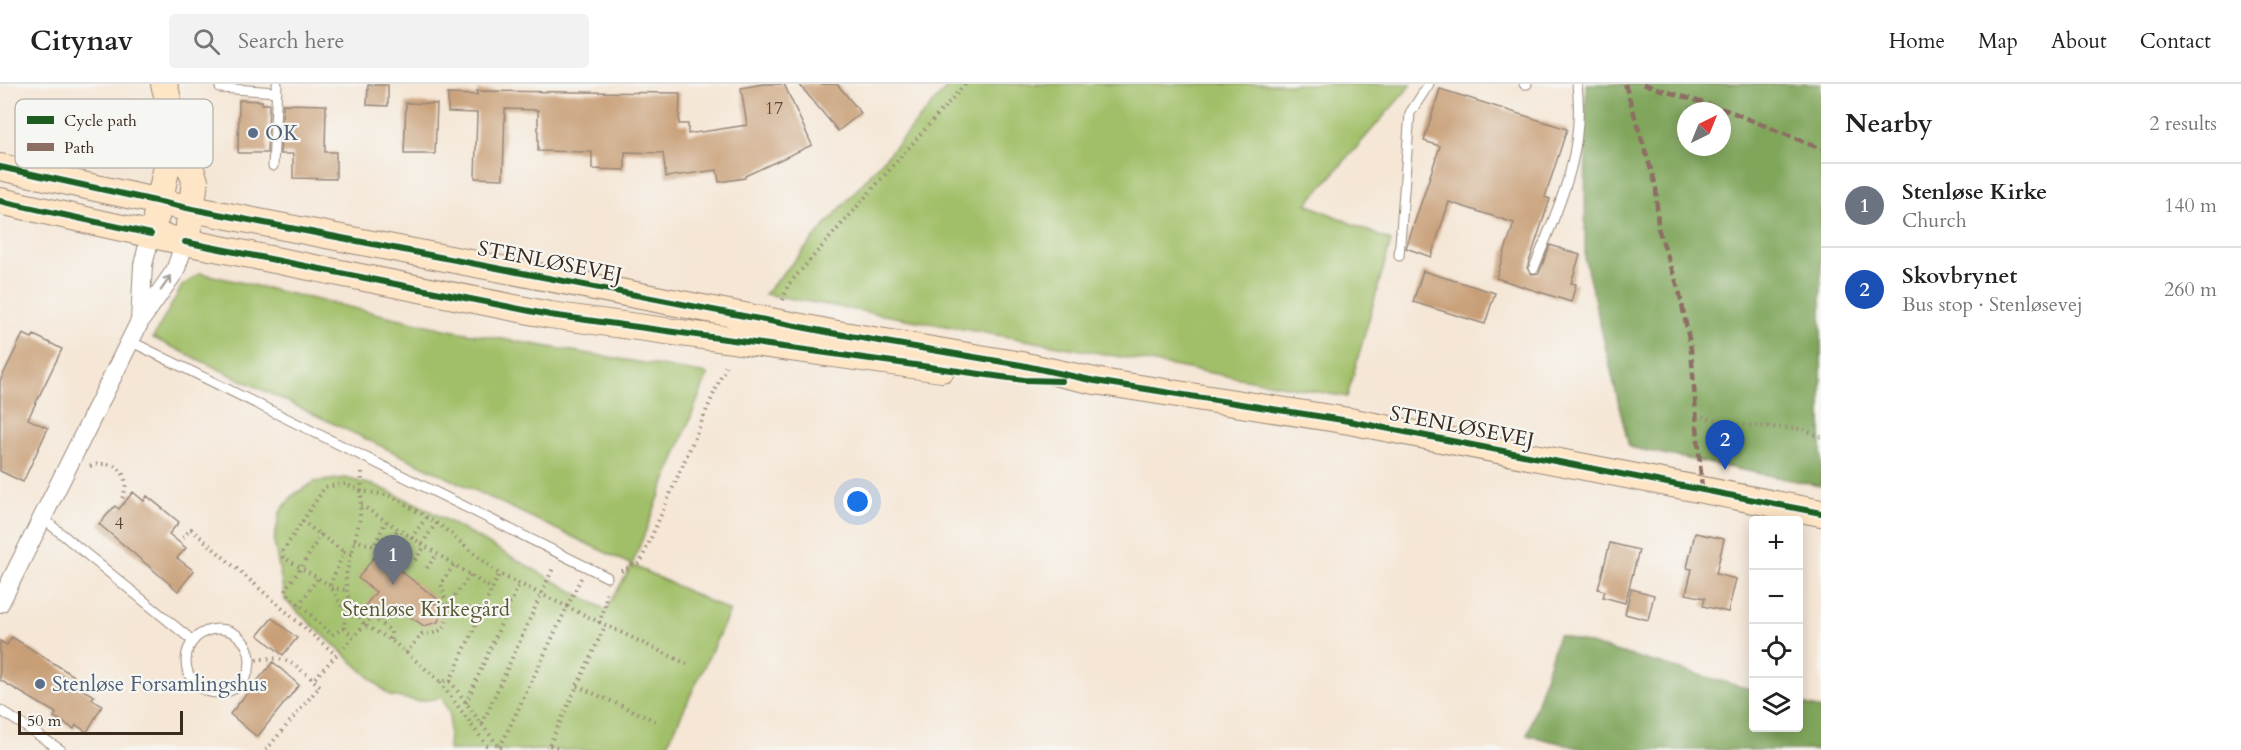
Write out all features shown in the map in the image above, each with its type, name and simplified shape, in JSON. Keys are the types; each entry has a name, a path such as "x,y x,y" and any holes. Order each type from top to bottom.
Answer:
{"street":[{"path":"164,84 168,99"},
{"name":"STENLØSEVEJ","path":"0,167 192,209 821,331 1021,365 1095,381 1349,421 1821,513"},
{"path":"140,321 143,265 160,202 165,168"},
{"path":"0,603 140,321 175,271 185,242 192,209 195,181 191,168"},
{"name":"STENLØSEVEJ","path":"0,201 185,242 550,315 1024,380 1095,381"}],"lane":[{"path":"1399,256 1410,113 1430,84"},
{"path":"1534,268 1573,168 1580,109 1577,84"},
{"path":"220,88 277,88 273,166"},
{"path":"130,341 607,577"},
{"path":"41,517 193,640"},
{"path":"216,629 229,631 244,643 250,662 248,674 241,684 231,691 219,694 207,692 196,686 189,676 185,663 187,651 193,640 204,632 216,629"},
{"path":"0,710 61,750"}],"path":[{"path":"782,303 788,285 965,84"},
{"path":"599,623 605,606 607,577 640,563 727,363"},
{"path":"1696,415 1728,424 1802,429 1821,437"},
{"path":"63,474 102,462 111,464 120,469 125,479 126,490 121,501"},
{"path":"362,473 361,505 346,590 364,625 391,640 440,681 490,750"},
{"path":"353,638 344,628 345,612 330,587 283,557 283,551 325,487 346,484 361,491 388,495 436,523 499,574 687,664"},
{"path":"361,505 492,589"},
{"path":"401,553 426,516"},
{"path":"302,521 344,552 351,554"},
{"path":"354,540 374,546 386,521"},
{"path":"415,560 436,523"},
{"path":"183,538 192,529 336,655"},
{"path":"387,548 398,529"},
{"path":"321,534 286,588 286,593 332,635 344,628"},
{"path":"330,587 344,552"},
{"path":"427,568 437,554"},
{"path":"482,724 560,554"},
{"path":"406,653 422,634 431,634 443,626 449,614 441,584 454,565"},
{"path":"450,681 500,749 586,566"},
{"path":"450,681 499,574"},
{"path":"447,605 471,575"},
{"path":"299,604 318,578"},
{"path":"466,704 519,584"},
{"path":"330,587 346,590"},
{"path":"313,680 372,617 391,631 391,640"},
{"path":"547,750 605,626"},
{"path":"250,662 274,656 295,664 320,686 266,750"},
{"path":"440,681 450,681"},
{"path":"577,686 658,722"},
{"path":"550,745 561,750"}],"green space":[{"path":"950,84 1412,84 1307,204 1391,241 1347,397 765,294"},
{"path":"1586,84 1821,84 1821,486 1629,447 1585,260"},
{"path":"200,273 449,330 708,374 632,565 153,338 182,286"},
{"name":"Stenløse Kirkegård","path":"345,478 377,486 421,506 606,610 632,565 730,611 665,750 448,750 450,715 442,698 417,701 390,696 285,600 274,541 280,512 293,495 314,482"},
{"path":"1558,635 1749,689 1749,732 1803,732 1803,704 1821,709 1821,750 1587,750 1527,735"}],"building":[{"path":"763,84 784,84 812,145 745,178 719,182 717,170 666,177 663,153 625,152 625,170 592,169 592,152 538,151 538,110 505,109 503,179 475,178 477,113 448,112 448,94 477,95 477,91 680,93 679,124 688,124 688,134 747,125 741,88"},
{"path":"799,84 837,84 861,113 838,131"},
{"path":"368,85 388,85 388,106 367,105"},
{"path":"1440,89 1567,129 1545,197 1550,199 1527,268 1532,274 1539,273 1550,245 1580,255 1571,283 1576,284 1571,302 1496,278 1514,223 1449,202 1431,257 1406,248 1440,146 1424,141"},
{"path":"239,100 262,101 262,104 269,104 267,153 238,153"},
{"path":"406,103 437,104 435,154 404,154"},
{"path":"283,104 326,105 325,152 336,152 336,179 293,178 293,154 280,154"},
{"path":"1423,271 1495,293 1485,324 1413,302"},
{"path":"23,334 32,338 34,335 62,349 28,419 48,428 23,482 0,471 0,381"},
{"path":"133,492 144,501 147,496 179,522 169,534 186,548 177,558 194,571 178,591 99,524 115,506 119,509"},
{"path":"1695,533 1724,539 1716,574 1736,579 1728,612 1703,606 1705,598 1686,594 1692,569 1687,568"},
{"path":"1610,543 1639,550 1625,603 1603,597 1605,591 1598,589"},
{"path":"374,557 387,567 390,563 436,598 434,601 441,611 438,622 424,626 392,605 381,620 364,607 376,592 358,578"},
{"path":"1631,589 1654,595 1648,620 1625,614"},
{"path":"272,618 297,638 283,655 258,635"},
{"name":"Stenløse Forsamlingshus","path":"12,637 74,676 70,683 94,696 92,699 102,706 87,732 76,725 74,729 54,717 56,713 0,680 0,641 7,645"},
{"path":"273,662 299,685 257,737 230,714"}],"marked path":[{"path":"1625,84 1656,186 1658,228 1679,290 1691,349 1702,490"},
{"path":"1643,84 1729,111 1821,149"}],"cycle path":[{"path":"0,167 192,209 832,333 1021,365 1095,381 1349,421 1821,513"},
{"path":"0,201 151,234"},
{"path":"185,242 550,315 1024,380 1062,381"}],"place":[{"name":"OK","path":"253,133"},
{"name":"Skovbrynet","path":"1725,470"},
{"name":"Stenløse Kirke","path":"393,585"},
{"name":"Stenløse Forsamlingshus","path":"40,684"}]}
